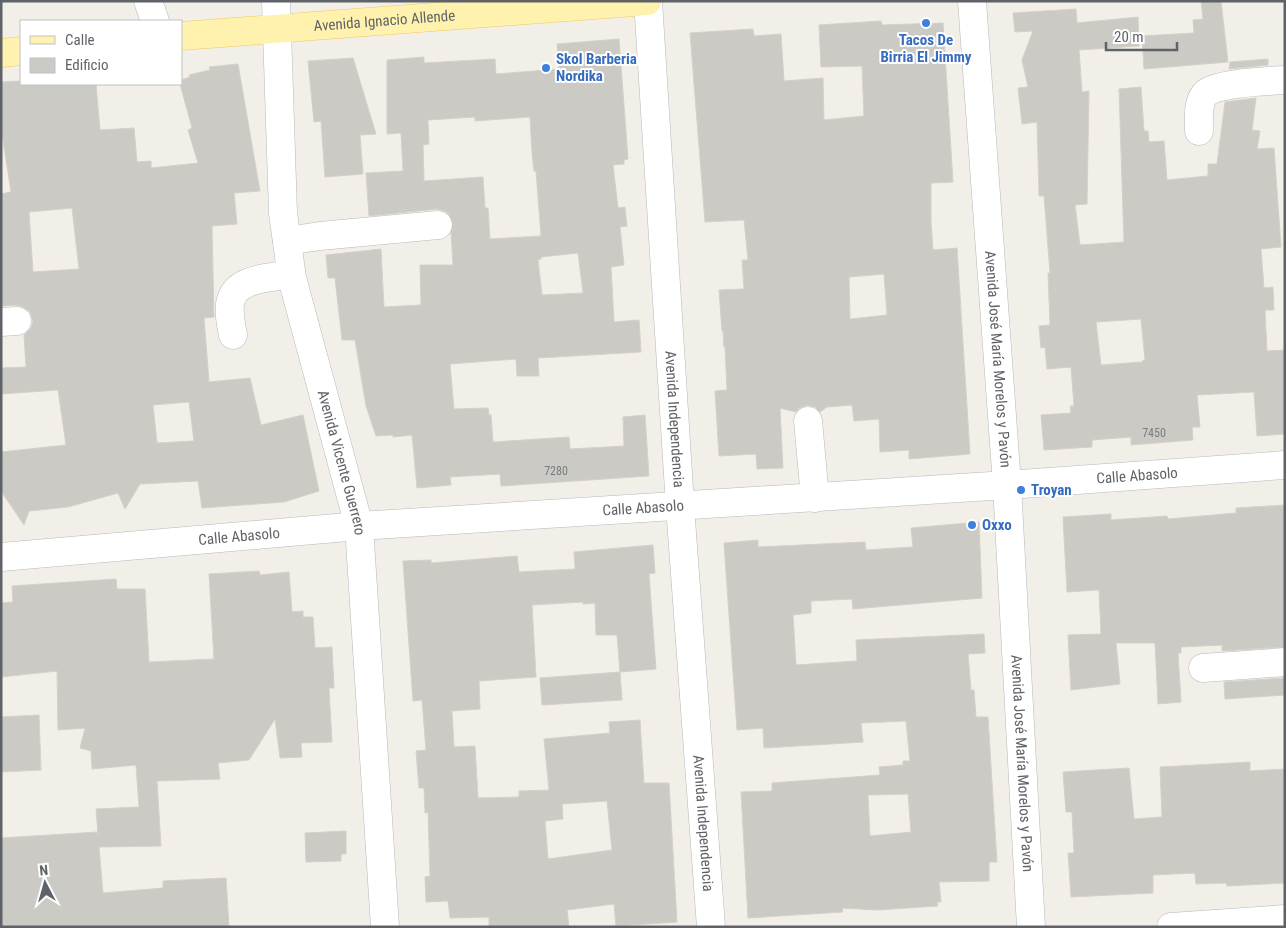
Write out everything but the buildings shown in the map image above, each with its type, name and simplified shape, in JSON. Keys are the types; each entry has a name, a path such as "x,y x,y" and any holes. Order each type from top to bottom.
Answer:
{"main road":[{"name":"Avenida Ignacio Allende","path":"182,36 277,14 648,1"},
{"path":"1,53 20,51"}],"street":[{"path":"148,1 155,20"},
{"name":"Avenida Independencia","path":"648,1 680,506 712,927"},
{"name":"Avenida José María Morelos y Pavón","path":"972,1 1007,485 1031,927"},
{"name":"Avenida Vicente Guerrero","path":"277,14 283,213 291,274 359,526 385,927"},
{"path":"1198,131 1200,102 1205,93 1216,87 1285,80"},
{"path":"286,241 438,224"},
{"path":"233,335 230,311 232,297 239,288 251,282 291,274"},
{"path":"808,421 815,498"},
{"name":"Calle Abasolo","path":"1,558 359,526 815,498 1285,465"},
{"path":"1203,668 1285,662"},
{"path":"1171,927 1285,919"}],"place":[{"name":"Tacos De Birria El Jimmy","path":"926,23"},
{"name":"Skol Barberia Nordika","path":"546,68"},
{"name":"Troyan","path":"1021,490"},
{"name":"Oxxo","path":"972,525"}]}
